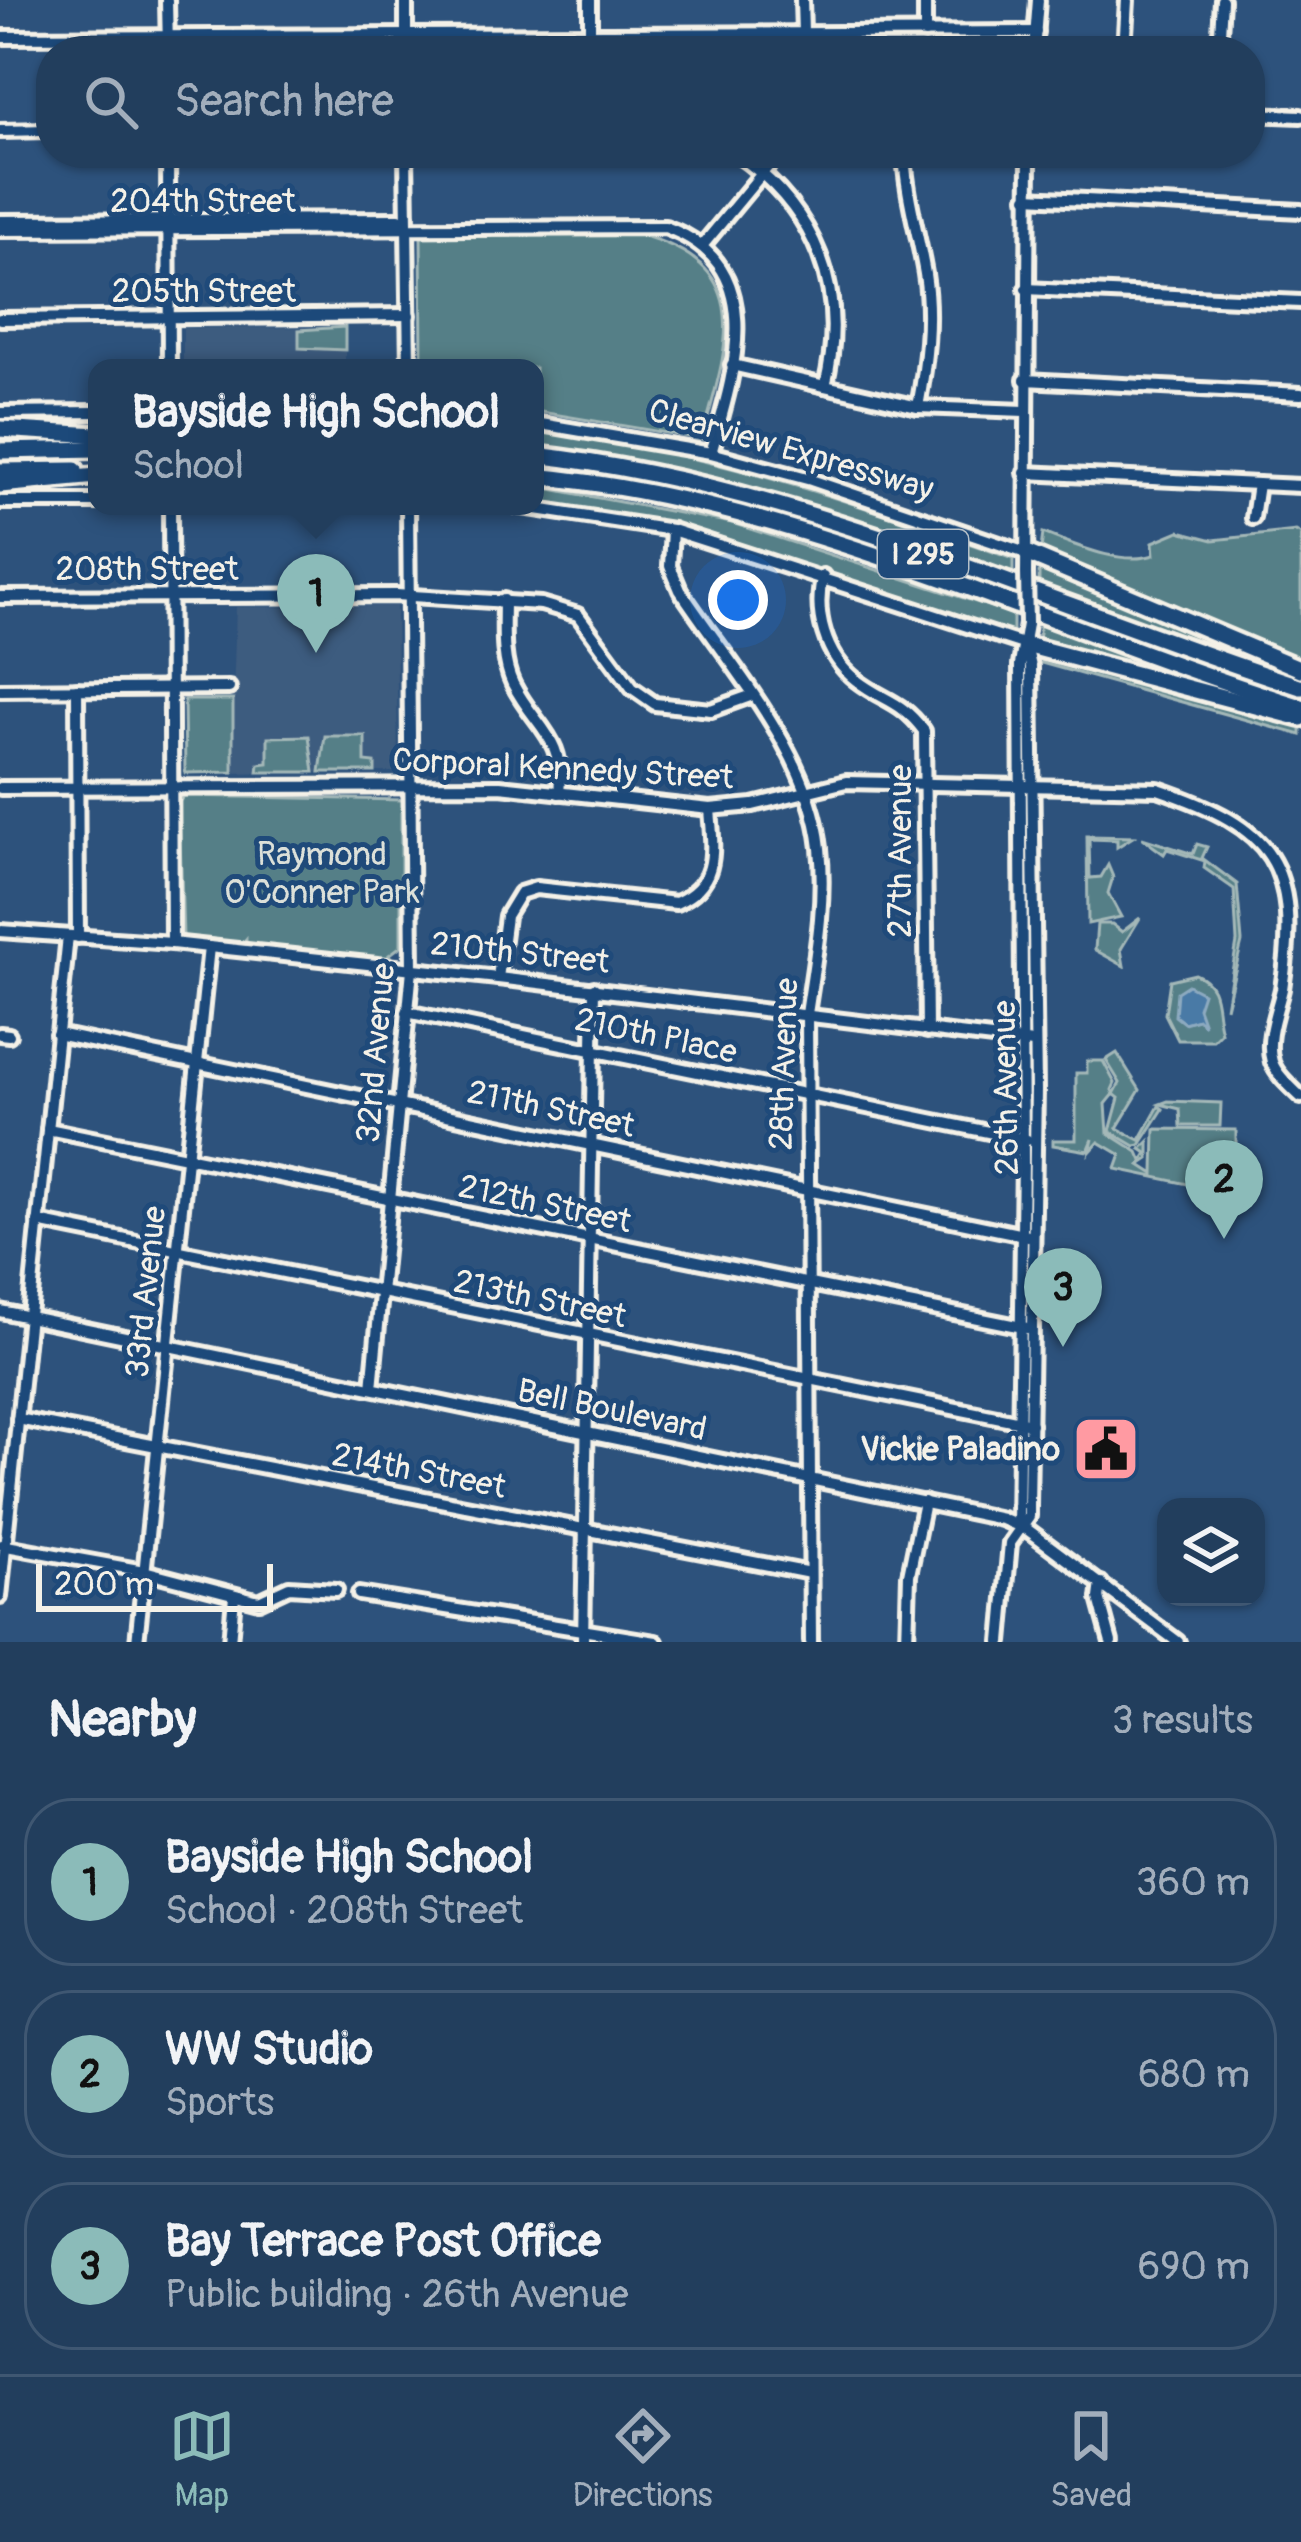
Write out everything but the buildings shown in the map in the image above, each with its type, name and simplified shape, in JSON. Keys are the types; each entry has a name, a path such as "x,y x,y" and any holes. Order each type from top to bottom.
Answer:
{"highway":[{"path":"0,429 88,434"},
{"path":"0,451 88,449"},
{"name":"Clearview Expressway","path":"544,456 662,475 777,504 1301,687"},
{"path":"0,471 88,473"},
{"path":"0,485 88,474"},
{"name":"I 295","path":"544,477 662,496 774,524 1301,707"},
{"path":"1026,553 1301,669"},
{"path":"1025,645 1301,718"}],"street":[{"path":"167,0 167,36 1036,32"},
{"path":"406,0 406,35"},
{"path":"590,0 590,34"},
{"path":"802,0 802,32"},
{"path":"925,0 925,32"},
{"path":"1036,36 1038,0"},
{"path":"1125,36 1127,0"},
{"path":"1220,36 1222,0"},
{"path":"0,37 36,37"},
{"path":"1265,115 1301,116"},
{"path":"0,131 36,130"},
{"path":"168,168 169,359"},
{"path":"406,168 409,359"},
{"path":"754,168 795,206 822,254 835,339 825,386"},
{"path":"711,453 738,333 735,295 702,246 766,168"},
{"path":"905,168 906,203 925,273 928,322 919,407"},
{"name":"26th Avenue","path":"1001,1642 1003,1578 1018,1526 1026,1425 1029,1140 1026,784 1020,665 1027,624 1024,380 1028,168"},
{"path":"1027,197 1301,211"},
{"name":"204th Street","path":"0,225 399,219 406,224 648,223 702,246"},
{"path":"1026,289 1301,302"},
{"name":"205th Street","path":"0,319 409,315"},
{"path":"732,365 919,407 1025,411"},
{"path":"1024,380 1301,394"},
{"path":"0,412 88,412"},
{"name":"Clearview Expressway","path":"544,425 711,453 811,480 1026,553"},
{"path":"1025,472 1301,486"},
{"path":"1253,518 1258,484"},
{"path":"0,502 88,502"},
{"path":"544,510 672,530 1025,645"},
{"path":"170,515 172,943"},
{"name":"32nd Avenue","path":"372,1388 412,969 409,515"},
{"name":"28th Avenue","path":"672,530 670,566 680,590 805,790 820,842 822,878 807,1014 811,1642"},
{"name":"27th Avenue","path":"823,576 817,610 826,638 857,681 895,698 924,731 927,1031"},
{"name":"208th Street","path":"0,597 504,600 578,615 632,688 655,704 711,710 749,696"},
{"path":"504,600 507,666 513,684 555,741 559,793"},
{"path":"0,690 229,688"},
{"path":"0,1597 57,1034 73,936 76,689"},
{"name":"Corporal Kennedy Street","path":"0,788 411,786 559,793 710,809 753,805 845,782 1138,785 1207,805 1259,835 1295,874"},
{"path":"498,978 506,916 520,893 536,888 676,903 702,888 711,874 710,809"},
{"path":"1295,874 1290,954 1270,1045 1278,1073 1301,1097"},
{"name":"210th Street","path":"0,932 172,943 594,988 1026,1043"},
{"name":"33rd Avenue","path":"137,1642 209,947"},
{"path":"583,1636 594,988"},
{"name":"210th Place","path":"407,1012 1029,1140"},
{"name":"211th Street","path":"57,1034 1028,1236"},
{"name":"212th Street","path":"48,1129 1027,1329"},
{"name":"213th Street","path":"38,1222 1026,1425"},
{"name":"Bell Boulevard","path":"0,1311 924,1502 1018,1526 1178,1642"},
{"name":"214th Street","path":"18,1419 810,1573"},
{"path":"908,1642 909,1575 924,1502"},
{"path":"3,1545 144,1571 259,1601 289,1586 336,1590"},
{"path":"1101,1583 1099,1598 1111,1642"},
{"path":"359,1594 583,1636 656,1642"},
{"path":"230,1642 234,1596"}],"shaded area":[{"path":"345,327 345,359 183,359 183,328"},
{"path":"396,606 398,772 185,773 184,700 233,699 236,607"},
{"path":"1188,985 1203,993 1198,1008 1204,1025 1198,1019 1184,1023 1175,1016 1177,992"}],"green space":[{"path":"640,235 678,249 703,267 719,289 725,314 720,373 702,439 544,413 544,359 422,359 421,237"},
{"path":"345,327 345,350 299,348 299,330"},
{"path":"544,431 658,451 836,498 1013,559 1013,579 838,513 719,480 544,446"},
{"path":"544,488 732,523 1013,614 1013,635 708,533 544,504"},
{"path":"1179,531 1213,540 1301,534 1301,664 1040,558 1043,533 1098,553 1141,558 1154,555 1153,542"},
{"path":"1039,567 1301,675 1039,586"},
{"path":"1039,623 1260,704 1039,645"},
{"path":"1050,657 1301,726 1301,735 1041,663"},
{"path":"184,700 233,700 233,772 185,773"},
{"path":"309,736 314,772 258,772 259,764 268,763 268,737"},
{"path":"325,736 365,736 365,762 375,763 375,772 320,772"},
{"name":"Raymond O'Conner Park","path":"184,796 404,800 405,946 401,812 401,946 389,955 394,961 246,945 246,939 241,945 183,938 179,802"},
{"path":"1087,836 1133,837 1117,847 1117,840 1089,839 1090,878 1101,877 1108,865 1113,877 1108,893 1121,917 1088,924"},
{"path":"1142,838 1193,854 1197,844 1207,847 1202,858 1237,884 1242,942 1226,1008 1237,942 1234,889 1204,868 1205,861 1167,849 1164,854"},
{"path":"1140,918 1121,949 1124,966 1095,950 1097,924 1112,924 1122,932"},
{"path":"1195,974 1209,984 1216,999 1221,1032 1213,1040 1178,1040 1165,1014 1170,980"},
{"path":"1117,1053 1140,1090 1117,1128 1140,1140 1159,1106 1163,1109 1140,1145 1110,1131 1119,1098 1114,1094 1120,1083 1106,1060"},
{"path":"1087,1061 1103,1061 1115,1083 1106,1104 1108,1133 1138,1152 1142,1161 1147,1153 1141,1149 1149,1141 1149,1159 1140,1165 1154,1174 1155,1129 1236,1130 1236,1173 1193,1173 1197,1181 1226,1192 1116,1169 1121,1155 1099,1142 1090,1152 1093,1139 1088,1151 1053,1145 1053,1140 1076,1140 1076,1073 1087,1073"},
{"path":"1221,1103 1220,1126 1181,1126 1180,1109 1160,1104"}],"place":[{"name":"Bayside High School","path":"316,653"},
{"name":"WW Studio","path":"1224,1239"},
{"name":"Bay Terrace Post Office","path":"1063,1347"},
{"name":"Vickie Paladino","path":"1106,1449"}]}
